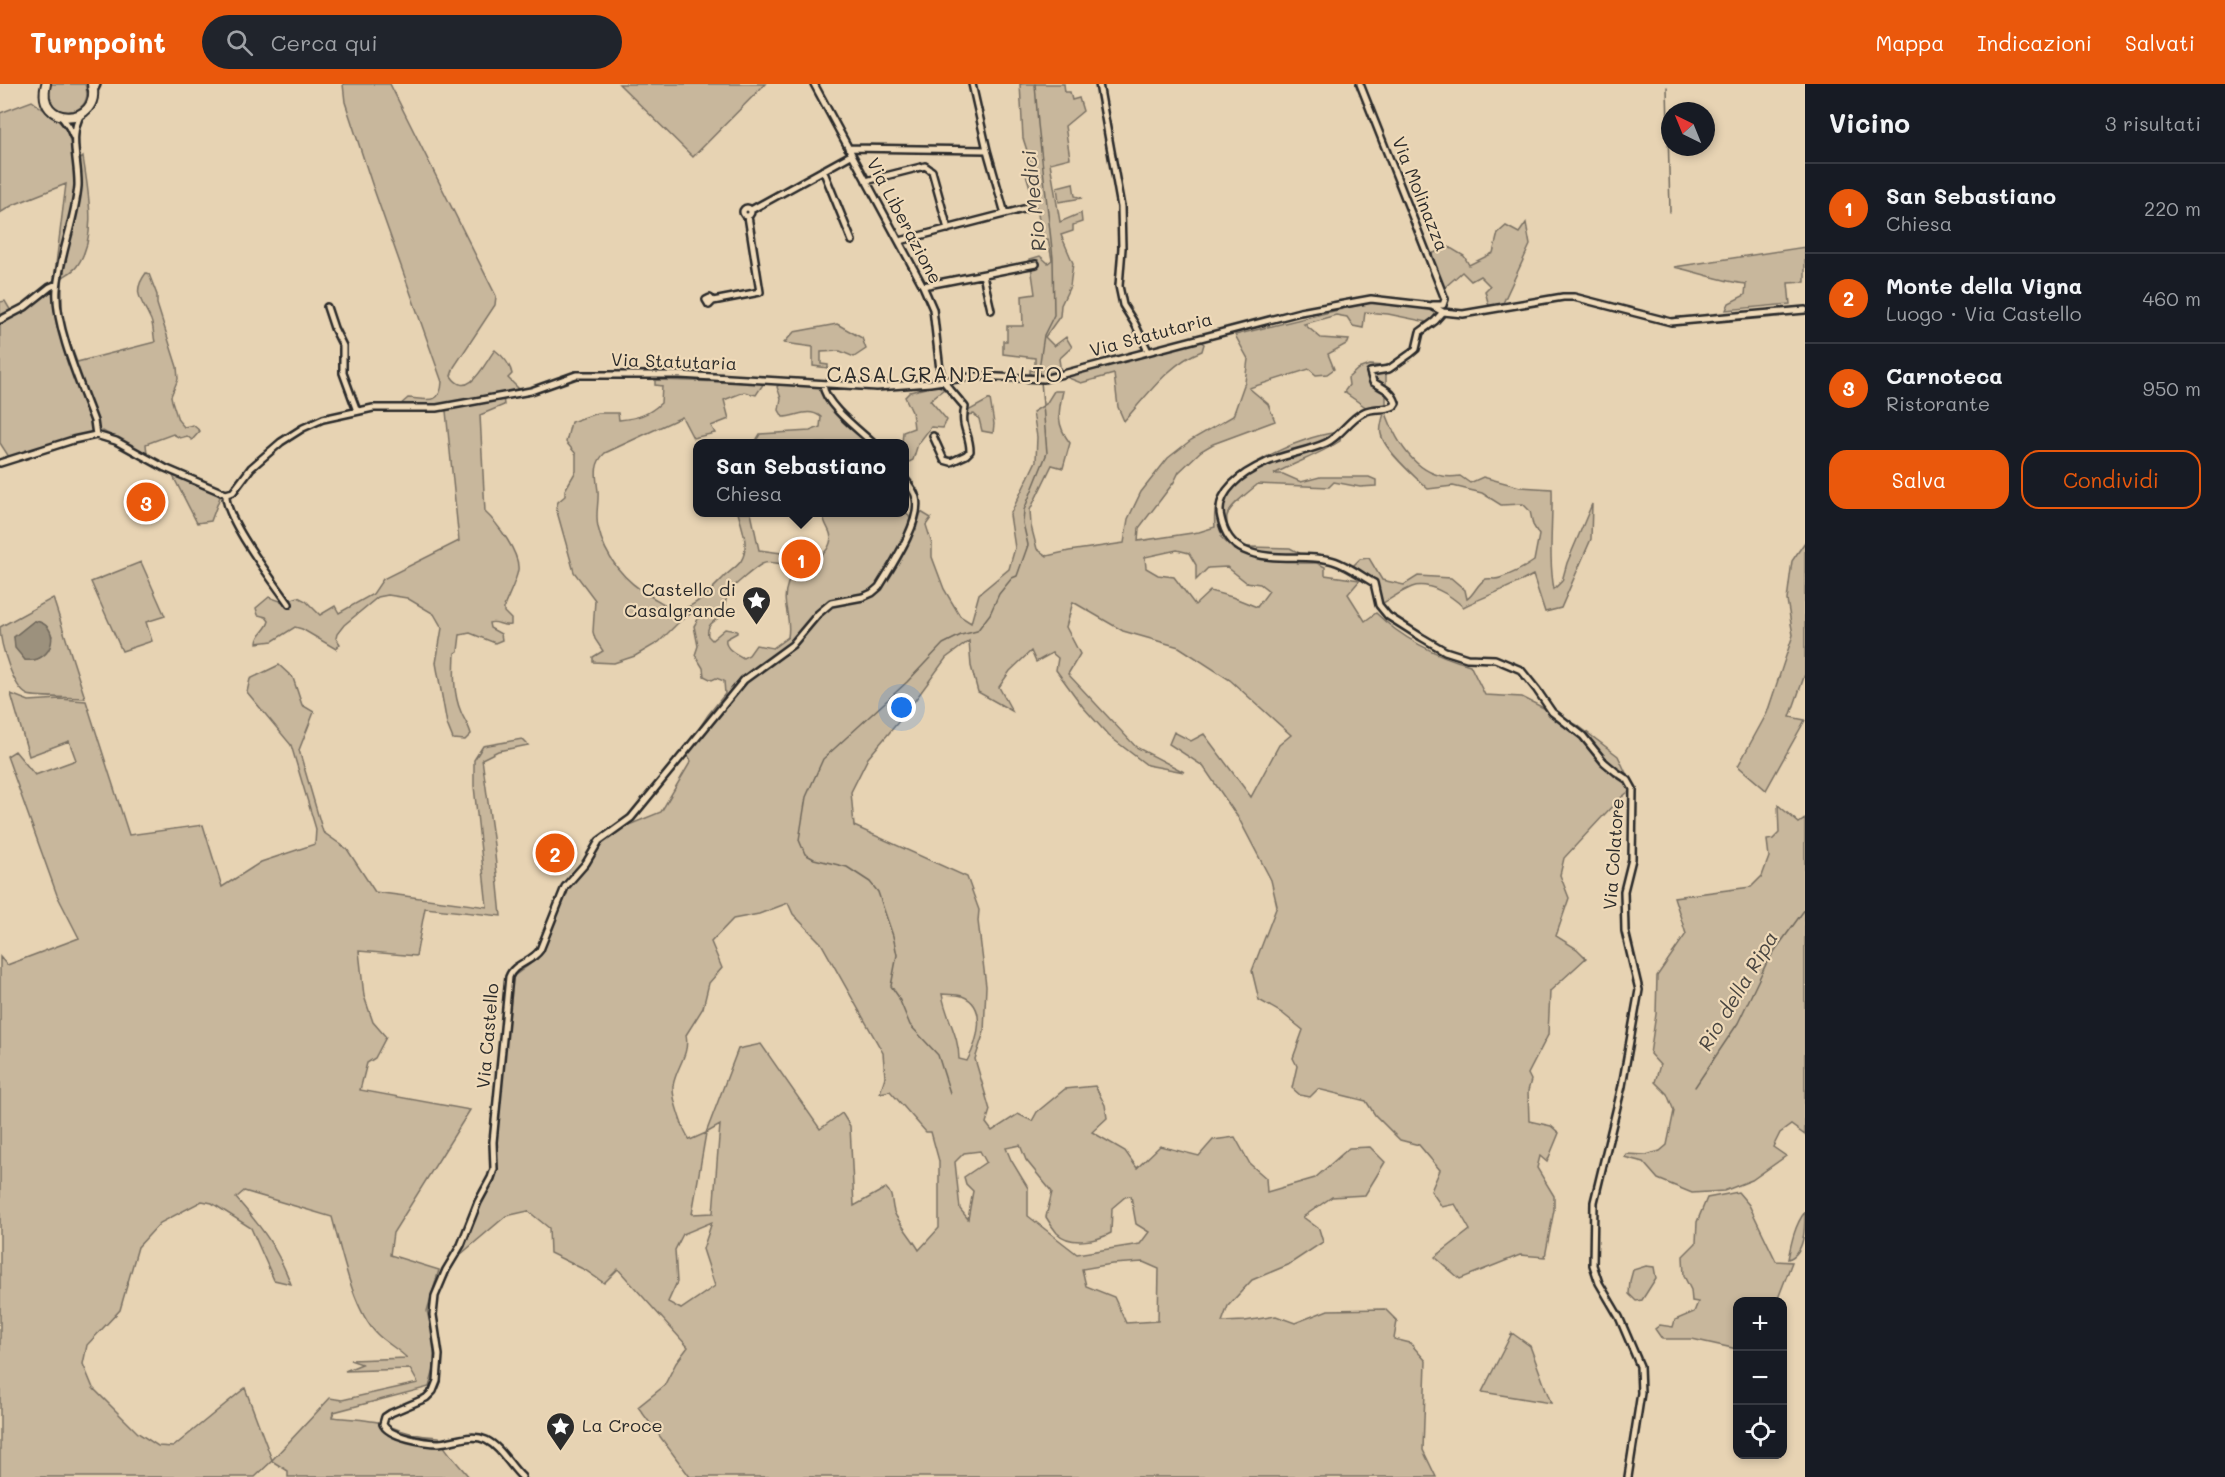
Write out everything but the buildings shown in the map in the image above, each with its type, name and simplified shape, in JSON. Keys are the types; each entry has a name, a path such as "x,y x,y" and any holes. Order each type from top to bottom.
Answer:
{"street":[{"path":"46,84 44,94 46,102 54,112 61,116 71,117 81,114"},
{"name":"Via Liberazione","path":"814,84 900,242 933,309 943,381"},
{"path":"972,84 1005,214"},
{"path":"1100,84 1121,207 1122,248 1119,286 1123,305 1148,351"},
{"name":"Via Molinazza","path":"1360,84 1445,299 1443,305 1432,306"},
{"path":"93,85 91,103 81,114 75,126 78,175 75,215 57,284 56,300 60,322 94,421 96,435"},
{"path":"61,116 75,140"},
{"path":"848,148 987,150"},
{"path":"712,301 760,292 750,213 851,155"},
{"path":"866,181 928,167 932,171 948,229"},
{"path":"823,170 852,241"},
{"path":"900,242 1031,207"},
{"path":"923,286 1036,264"},
{"path":"983,275 991,310"},
{"path":"0,320 24,307 57,284"},
{"name":"Via Statutaria","path":"226,494 233,492 251,468 291,435 316,422 357,411 379,408 443,407 531,391 576,375 680,375 877,387 977,376 1044,379 1300,312 1371,299 1432,306 1443,312 1463,314 1574,297 1671,322 1805,310"},
{"path":"327,307 343,346 343,373 357,411"},
{"name":"Via Colatore","path":"1443,312 1436,321 1420,332 1416,348 1410,354 1389,369 1370,372 1373,382 1385,388 1392,395 1396,403 1394,406 1389,409 1373,408 1362,413 1327,443 1266,462 1244,475 1226,492 1219,506 1220,516 1225,533 1245,550 1270,557 1332,560 1374,582 1379,605 1388,616 1437,647 1467,658 1495,659 1516,667 1537,690 1551,712 1583,736 1594,752 1628,780 1633,789 1632,859 1624,891 1624,901 1625,931 1639,990 1622,1086 1594,1202 1593,1264 1599,1283 1626,1332 1640,1366 1641,1393 1628,1477"},
{"path":"933,436 944,460 951,462 970,451 962,420 965,407 943,381"},
{"path":"823,385 825,393 840,413 869,439"},
{"path":"0,463 96,435 116,441 165,468 226,494 227,506 237,525 289,604"},
{"name":"Via Castello","path":"522,1477 486,1440 463,1438 445,1442 426,1442 389,1432 383,1424 385,1417 391,1413 426,1398 434,1391 437,1381 439,1355 434,1315 435,1296 446,1270 461,1245 494,1169 494,1142 508,977 515,966 534,958 540,950 565,887 586,863 599,841 631,818 744,680 792,645 818,614 831,603 863,597 879,587 915,518 917,503 909,486"}],"shaded area":[{"path":"50,84 85,84 87,96 83,105 76,110 59,110 48,96"},
{"path":"343,84 390,84 496,296 495,305 454,367 451,376 458,383 471,382 495,350 508,364 512,374 508,378 519,389 503,395 504,405 480,415 485,512 496,523 512,547 518,570 504,607 504,612 511,619 511,625 489,623 490,628 501,634 502,640 495,643 470,633 460,635 458,651 455,653 455,683 458,705 471,734 465,740 453,739 447,724 436,663 442,628 434,614 407,598 388,595 378,597 344,625 337,634 336,638 340,644 336,649 295,627 273,641 257,643 269,621 266,617 258,615 256,608 269,597 283,602 298,597 306,601 320,615 335,606 339,613 373,594 383,579 459,541 446,411 442,407 400,405 408,398 426,400 435,398 439,395 442,382 372,184 345,102"},
{"path":"619,84 765,84 693,157"},
{"path":"1020,84 1064,84 1065,92 1070,92 1072,100 1079,98 1083,111 1065,126 1070,158 1050,163 1060,222 1081,213 1082,222 1073,225 1073,231 1061,235 1073,263 1070,286 1061,305 1060,316 1045,337 1054,346 1066,337 1072,347 1059,359 1061,372 1044,376 1030,376 1030,370 1035,371 1035,358 1003,354 1003,341 1007,341 1007,326 1023,326 1022,296 1035,294 1030,259 1040,256 1048,263 1052,260 1048,239 1042,240 1038,214 1025,171 1030,160 1023,138"},
{"path":"32,101 64,127 70,141 74,165 83,157 90,213 88,242 77,266 62,278 62,322 77,362 155,342 151,321 139,296 139,286 146,273 149,274 177,367 178,379 171,396 178,420 184,427 193,425 200,431 192,440 187,436 180,438 173,434 146,444 147,455 103,431 9,457 0,443 0,302 5,301 12,313 41,294 54,280 66,184 13,205 0,213 0,113"},
{"path":"1073,183 1075,196 1082,198 1059,202 1057,187"},
{"path":"1526,223 1530,245 1503,303 1489,306 1485,291 1490,286 1480,276 1471,281 1462,272 1444,288 1431,254 1449,247 1464,256 1469,265 1493,253 1498,233 1506,226 1519,233"},
{"path":"1805,247 1805,282 1788,283 1790,304 1726,310 1729,303 1745,295 1746,284 1674,267"},
{"path":"1371,302 1426,308 1439,313 1427,322 1365,312 1363,328 1353,326 1347,317 1336,315 1304,324 1321,338 1349,340 1348,343 1328,354 1334,369 1327,374 1316,375 1309,369 1249,388 1268,404 1275,421 1213,444 1201,451 1179,472 1139,528 1138,541 1199,532 1215,527 1215,511 1220,495 1241,473 1257,462 1293,444 1342,432 1340,441 1332,446 1274,474 1283,474 1301,482 1320,477 1369,477 1376,480 1376,486 1360,487 1334,482 1329,487 1258,484 1229,512 1228,531 1221,537 1234,550 1249,547 1290,548 1303,555 1297,563 1317,563 1325,567 1325,575 1360,580 1348,594 1365,621 1376,613 1419,645 1470,665 1485,695 1522,697 1577,725 1618,756 1633,788 1617,801 1564,858 1560,875 1569,898 1556,936 1577,949 1586,958 1550,991 1548,1035 1528,1074 1531,1080 1528,1091 1529,1121 1551,1126 1559,1133 1547,1162 1540,1156 1537,1168 1554,1196 1554,1210 1545,1257 1520,1255 1460,1279 1435,1257 1470,1230 1455,1204 1442,1207 1431,1191 1440,1170 1419,1145 1400,1140 1375,1115 1366,1101 1318,1089 1310,1097 1300,1095 1292,1088 1297,1066 1293,1058 1303,1030 1282,1013 1259,1000 1252,971 1277,906 1271,880 1239,819 1203,766 1169,744 1174,732 1191,741 1204,734 1251,797 1279,745 1291,735 1230,680 1179,647 1123,631 1073,602 1066,627 1080,654 1068,674 1136,747 1184,772 1147,765 1109,736 1083,707 1056,670 1058,658 1052,653 1036,662 1031,651 1010,671 999,687 1012,711 978,692 971,666 969,641 946,658 905,714 868,758 851,792 854,826 967,877 979,910 978,921 986,986 984,1032 975,1059 990,1110 986,1123 992,1131 1018,1114 1032,1121 1037,1112 1065,1089 1095,1086 1105,1105 1107,1118 1092,1132 1125,1151 1137,1168 1160,1146 1199,1156 1213,1140 1235,1137 1250,1164 1266,1178 1267,1192 1315,1178 1349,1148 1370,1147 1385,1162 1365,1195 1332,1197 1303,1217 1319,1229 1323,1242 1288,1265 1252,1280 1228,1306 1222,1322 1276,1316 1295,1323 1328,1310 1385,1309 1397,1321 1394,1339 1410,1343 1426,1361 1423,1450 1436,1477 690,1477 638,1407 664,1386 676,1363 688,1347 618,1269 604,1283 585,1270 550,1253 549,1228 528,1211 506,1216 454,1260 493,1176 509,987 514,976 537,959 569,888 599,842 619,829 661,812 691,761 684,751 725,694 724,681 716,678 712,680 704,676 703,668 695,655 698,646 694,626 700,616 692,613 680,621 659,642 635,656 614,663 593,662 593,657 603,651 593,632 595,600 574,572 556,508 558,502 565,496 565,490 576,471 576,454 566,442 571,422 597,413 618,413 619,420 646,414 661,403 662,386 655,385 655,380 764,383 756,395 744,392 724,400 729,419 711,426 715,433 693,438 682,417 605,453 596,470 597,522 601,538 611,559 633,584 670,607 681,609 693,605 738,565 745,550 739,517 752,517 759,550 789,554 796,552 797,557 790,564 771,562 762,564 744,577 729,592 722,615 709,626 708,636 712,640 725,629 737,631 726,639 726,642 731,650 743,658 749,655 756,645 773,648 788,637 789,622 785,597 788,583 797,571 827,550 831,538 824,517 909,517 916,529 921,512 931,518 926,525 932,544 932,557 944,589 960,616 971,623 979,594 1009,569 1015,548 1010,515 1036,461 1037,437 1033,412 1046,404 1054,391 1063,391 1059,418 1062,430 1070,443 1063,468 1052,465 1030,510 1031,526 1037,549 1047,556 1124,543 1128,519 1141,492 1168,458 1191,440 1233,416 1245,382 1248,359 1235,335","holes":["1177,550 1189,553 1196,565 1196,580 1208,568 1227,567 1246,582 1260,584 1269,591 1257,607 1210,591 1195,605 1174,577 1158,575 1146,568 1145,557","788,903 793,914 821,943 883,1053 885,1077 880,1093 890,1091 926,1132 931,1132 939,1161 939,1228 919,1250 896,1216 891,1194 886,1188 854,1206 850,1126 842,1113 820,1129 761,1044 738,1049 706,1133 690,1140 678,1114 673,1086 686,1049 686,1035 703,1008 709,983 722,968 711,942 733,919 759,914","942,994 962,996 976,1008 977,1035 967,1061 959,1059 957,1042","720,1125 713,1213 692,1214 706,1133","1020,1145 1026,1160 1052,1192 1046,1217 1062,1237 1084,1241 1111,1233 1112,1208 1125,1197 1131,1196 1136,1224 1149,1232 1140,1244 1077,1254 1028,1216 1028,1188 1006,1148","980,1151 986,1162 964,1177 966,1184 973,1191 968,1219 960,1209 955,1162 964,1153","712,1222 703,1249 715,1286 681,1309 668,1302 677,1282 675,1250 683,1234","1143,1262 1159,1269 1158,1321 1126,1323 1114,1297 1086,1286 1082,1269"]},
{"path":"837,324 862,338 866,349 854,357 840,351 821,352 821,364 828,365 828,368 813,366 813,347 784,343 794,332"},
{"path":"1198,340 1204,344 1202,351 1179,363 1124,421 1118,407 1114,374 1081,383 1066,377"},
{"path":"1369,365 1386,366 1386,405 1367,408 1344,392 1349,385 1348,378 1358,369"},
{"path":"780,383 819,387 826,401 863,439 757,439 760,434 810,431 820,427 821,417 816,414 802,413 783,417 779,410 781,398 777,387"},
{"path":"937,385 944,389 930,400 947,420 943,428 931,427 918,444 913,460 909,462 909,439 902,439 903,432 914,428 912,412 905,397 910,392"},
{"path":"990,399 993,433 982,431 979,419 974,414 967,415 966,412"},
{"path":"1385,410 1403,447 1422,467 1433,473 1446,477 1460,476 1470,483 1483,477 1520,487 1552,489 1551,552 1554,589 1562,581 1567,563 1592,504 1591,539 1561,608 1545,612 1533,575 1463,607 1453,598 1426,586 1412,587 1377,604 1373,584 1351,568 1360,559 1369,558 1382,580 1404,585 1418,576 1451,578 1465,590 1467,599 1486,579 1497,579 1534,561 1539,535 1533,525 1530,511 1523,504 1501,505 1482,493 1453,486 1428,489 1401,463 1383,441 1380,429"},
{"path":"172,474 216,493 220,497 211,521 197,523"},
{"path":"1805,542 1805,674 1790,717 1805,720 1766,790 1738,766 1767,713 1793,635 1787,600 1792,561"},
{"path":"141,562 165,616 146,622 152,641 122,651 91,582"},
{"path":"53,598 85,698 32,696 22,691 8,665 0,627","holes":["34,621 45,626 52,636 40,658 25,660 14,637"]},
{"path":"34,621 43,623 49,628 51,643 43,656 35,660 25,660 15,648 14,637"},
{"path":"279,665 293,678 302,705 314,712 299,750 323,832 347,849 375,892 487,907 474,786 474,760 483,746 522,739 528,745 498,751 482,759 501,916 425,908 416,956 359,951 364,996 373,1022 386,1037 375,1058 367,1063 360,1090 470,1110 393,1233 390,1255 439,1270 427,1311 434,1340 434,1370 429,1387 334,1412 332,1417 372,1421 411,1434 439,1437 448,1453 469,1477 288,1477 288,1471 272,1461 255,1477 0,1477 0,957 7,965 79,938 57,895 7,756 15,751 35,775 76,760 69,741 29,756 11,694 29,701 60,699 86,701 129,835 203,825 222,887 261,862 315,844 316,829 291,745 247,692 250,679","holes":["244,1191 332,1217 349,1279 361,1310 377,1334 407,1358 350,1360 362,1364 345,1371 410,1369 418,1383 342,1400 330,1398 272,1460 245,1388 173,1447 158,1446 138,1433 93,1388 83,1364 87,1345 120,1310 138,1247 160,1223 202,1201 212,1203 251,1228 274,1280 291,1284 268,1238 236,1198"]},
{"path":"1778,805 1799,823 1805,819 1805,1135 1791,1125 1780,1133 1773,1147 1786,1156 1752,1180 1724,1191 1692,1193 1658,1179 1643,1162 1624,1157 1626,1154 1646,1155 1660,1151 1667,1145 1674,1111 1667,1094 1655,1082 1660,1065 1650,1054 1656,1014 1657,976 1686,934 1674,897 1751,887 1762,876 1769,857 1767,840 1773,839 1779,833"},
{"path":"1738,1192 1749,1205 1776,1261 1792,1262 1779,1297 1733,1297 1733,1348 1692,1339 1662,1339 1655,1329 1660,1325 1673,1327 1675,1320 1694,1312 1698,1302 1692,1301 1691,1290 1684,1276 1683,1256 1696,1243 1697,1222 1707,1198"},
{"path":"1805,1212 1801,1246 1794,1256 1788,1259 1796,1228"},
{"path":"1646,1266 1654,1267 1656,1278 1642,1300 1636,1301 1629,1294 1633,1270"},
{"path":"1512,1333 1530,1346 1551,1403 1482,1392"}],"waterway":[{"name":"Rio Medici","path":"1035,84 1053,258 1054,315 1044,335 1040,377"},
{"path":"1667,87 1670,212"},
{"path":"950,1093 938,1055 910,1025 898,996 891,986 897,955 878,892 870,882 847,867 814,859 805,854 799,840 806,797 823,759 907,682 943,644 961,635 977,631 990,614 999,594 1012,578 1017,576 1028,545 1023,523 1024,510 1047,453 1041,381"},
{"name":"Rio della Ripa","path":"1695,1087 1738,1023 1768,960 1805,909"}],"place":[{"name":"Carnoteca","path":"146,502"},
{"name":"San Sebastiano","path":"801,559"},
{"name":"Castello di Casalgrande","path":"757,626"},
{"name":"Monte della Vigna","path":"555,853"},
{"name":"La Croce","path":"561,1452"}],"district":[{"name":"CASALGRANDE ALTO","path":"945,375"}]}
